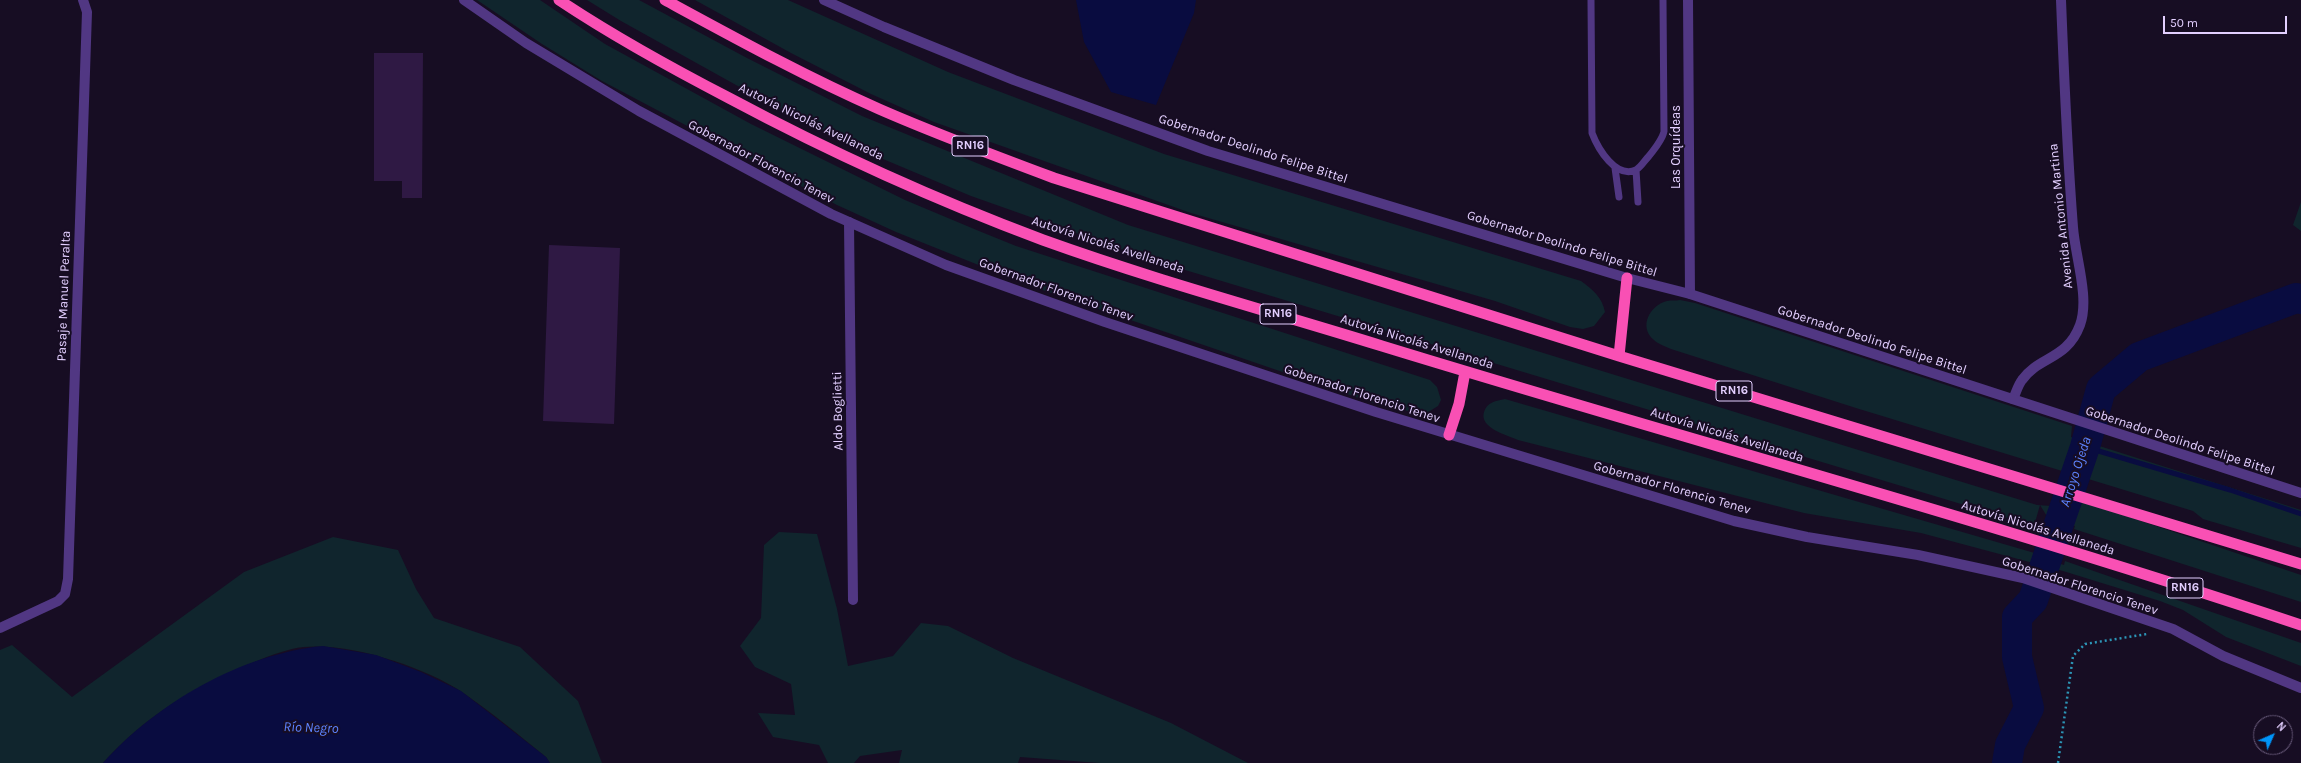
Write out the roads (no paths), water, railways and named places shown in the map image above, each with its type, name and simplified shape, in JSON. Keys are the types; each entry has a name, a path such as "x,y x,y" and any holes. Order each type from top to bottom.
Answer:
{"highway":[{"name":"Autovía Nicolás Avellaneda","path":"559,0 663,62 777,123 858,162 967,210 1081,253 1465,372 2032,540 2301,625"},
{"name":"RN16","path":"665,0 804,73 878,109 1054,178 1619,356 2301,564"},
{"path":"1619,356 1627,278"},
{"path":"1449,436 1459,404 1465,372"}],"street":[{"name":"Pasaje Manuel Peralta","path":"0,628 58,601 65,594 68,571 87,12 83,0"},
{"name":"Gobernador Florencio Tenev","path":"464,0 526,43 604,91 849,222 946,265 1084,315 1449,436 1734,520 1807,536 1918,555 2023,578 2165,627 2223,656 2301,688"},
{"name":"Gobernador Deolindo Felipe Bittel","path":"824,0 884,27 1014,80 1201,148 1627,278 1690,294 2301,493"},
{"name":"Las Orquídeas","path":"1688,0 1690,294"},
{"name":"Avenida Antonio Martina","path":"2013,399 2025,376 2033,369 2066,348 2080,326 2084,312 2074,241 2067,149 2061,0"},
{"name":"Aldo Boglietti","path":"849,222 853,600"}],"lane":[{"path":"1591,0 1592,133 1598,146 1616,168 1623,171 1636,170 1660,143 1664,132 1664,0"},
{"path":"1616,168 1619,197"},
{"path":"1636,170 1638,202"}],"water":[{"path":"1076,0 1196,0 1194,13 1156,105 1111,92 1084,42"},
{"name":"Río Negro","path":"323,646 376,655 421,672 461,691 546,757 550,763 103,763 125,741 149,721 202,685 262,659 292,651"}],"waterway":[{"name":"Arroyo Ojeda","path":"2007,763 2010,745 2029,708 2017,657 2017,617 2033,600 2085,447 2101,389 2139,357 2296,298 2301,299"},
{"path":"2085,447 2230,490 2301,514"}]}
